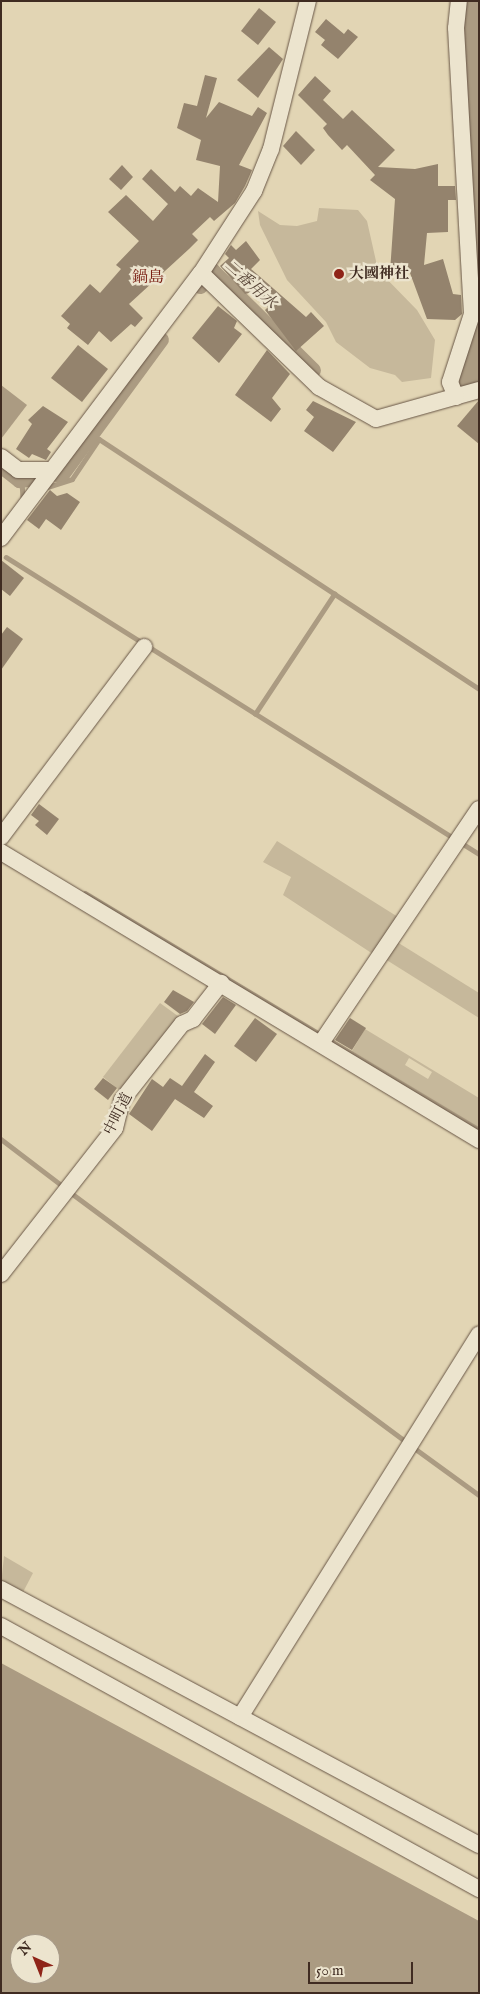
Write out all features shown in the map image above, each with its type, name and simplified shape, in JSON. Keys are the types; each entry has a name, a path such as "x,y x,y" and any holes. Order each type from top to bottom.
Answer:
{"street":[{"path":"1,538 51,470 206,277 265,167 308,1"},
{"path":"453,392 472,314 456,28 459,1"},
{"path":"206,277 319,387 356,410 376,419 453,392 479,390"},
{"path":"1,457 18,470 51,470"},
{"path":"1,837 144,647"},
{"path":"324,1039 479,809"},
{"path":"1,852 221,983 324,1039 479,1140"},
{"name":"中町道","path":"1,1274 67,1190 182,1024 193,1019 221,983"},
{"path":"240,1717 411,1446 479,1334"},
{"path":"1,1589 479,1845"},
{"path":"1,1626 479,1888"}],"shaded area":[{"path":"466,1 479,1 479,384 462,389 457,381 477,308 463,32"},
{"path":"319,208 358,210 367,221 378,270 417,310 435,340 431,378 402,382 395,375 370,368 336,342 326,322 287,280 260,225 258,211 280,225 297,226 317,221"},
{"path":"1,385 27,405 1,439"},
{"path":"277,841 398,917 373,954 283,895 291,877 263,862"},
{"path":"397,942 479,993 479,1018 385,959"},
{"path":"160,1003 182,1019 123,1093 103,1077"},
{"path":"365,1029 479,1098 479,1128 352,1051","holes":["409,1058 432,1072 428,1079 405,1065"]},
{"path":"4,1556 33,1573 21,1596 1,1585"},
{"path":"1,1663 479,1921 479,1993 1,1993"}],"building":[{"path":"259,8 276,22 258,45 241,31"},
{"path":"326,19 344,34 348,29 358,37 338,59 321,45 325,40 315,32"},
{"path":"269,47 283,59 258,98 237,80"},
{"path":"205,75 217,78 206,118 219,102 252,116 258,107 267,113 239,165 252,170 235,203 214,221 210,217 192,234 198,240 129,304 143,318 135,327 131,324 111,342 99,331 88,345 67,328 70,324 61,316 90,284 100,293 121,269 116,265 139,241 108,212 126,195 153,221 168,204 142,179 151,169 175,192 180,186 191,196 198,188 218,202 220,166 196,160 201,140 177,128 184,103 197,106"},
{"path":"315,76 331,91 323,100 343,119 352,110 395,150 378,167 415,169 438,164 438,186 455,186 456,200 448,200 448,232 427,233 424,265 443,259 453,294 461,295 462,314 455,320 427,319 410,273 390,272 395,199 370,180 375,175 347,145 342,150 328,135 323,128 327,124 298,95"},
{"path":"296,131 315,150 301,165 283,146"},
{"path":"122,165 133,177 121,190 109,179"},
{"path":"246,241 260,260 251,269 306,317 311,312 324,326 296,351 265,310 268,307 253,292 245,294 220,266 229,258 225,254 231,245 236,250"},
{"path":"218,306 237,321 234,328 242,334 219,363 192,338"},
{"path":"78,345 108,369 82,402 51,378"},
{"path":"267,350 290,374 272,398 281,409 271,422 235,395"},
{"path":"479,400 479,444 457,426"},
{"path":"313,401 356,422 333,452 304,431 314,417 306,410"},
{"path":"43,406 68,422 47,449 51,452 46,460 32,454 29,458 16,449 32,424 28,420"},
{"path":"50,490 57,496 67,493 80,502 61,530 46,519 39,529 27,520"},
{"path":"1,560 24,578 10,596 1,589"},
{"path":"7,627 23,639 1,670 1,635"},
{"path":"39,804 59,819 47,835 35,825 39,821 31,815"},
{"path":"173,990 194,1002 187,1011 180,1014 164,1002"},
{"path":"223,997 236,1005 215,1034 202,1024"},
{"path":"255,1018 277,1034 256,1062 234,1046"},
{"path":"350,1018 366,1028 352,1050 335,1040"},
{"path":"205,1054 215,1062 194,1092 213,1106 204,1118 175,1099 152,1131 129,1114 152,1079 163,1087 170,1078 182,1086"},
{"path":"103,1078 117,1088 108,1100 94,1089"}],"waterway":[{"name":"二番用水","path":"200,286 212,270 313,370"},
{"name":"二番用水","path":"56,474 62,474 161,339"},
{"path":"48,487 72,479 99,439 479,689"},
{"name":"二番用水","path":"1,466 19,480 27,479"},
{"path":"22,480 23,497"},
{"path":"6,557 479,854"},
{"path":"255,714 334,594"},
{"path":"85,893 479,1130"},
{"path":"1,1139 64,1187"},
{"path":"70,1192 407,1442"},
{"path":"413,1447 479,1495"}],"place":[{"name":"大國神社","path":"339,274"}],"district":[{"name":"鍋島","path":"148,278"}]}
